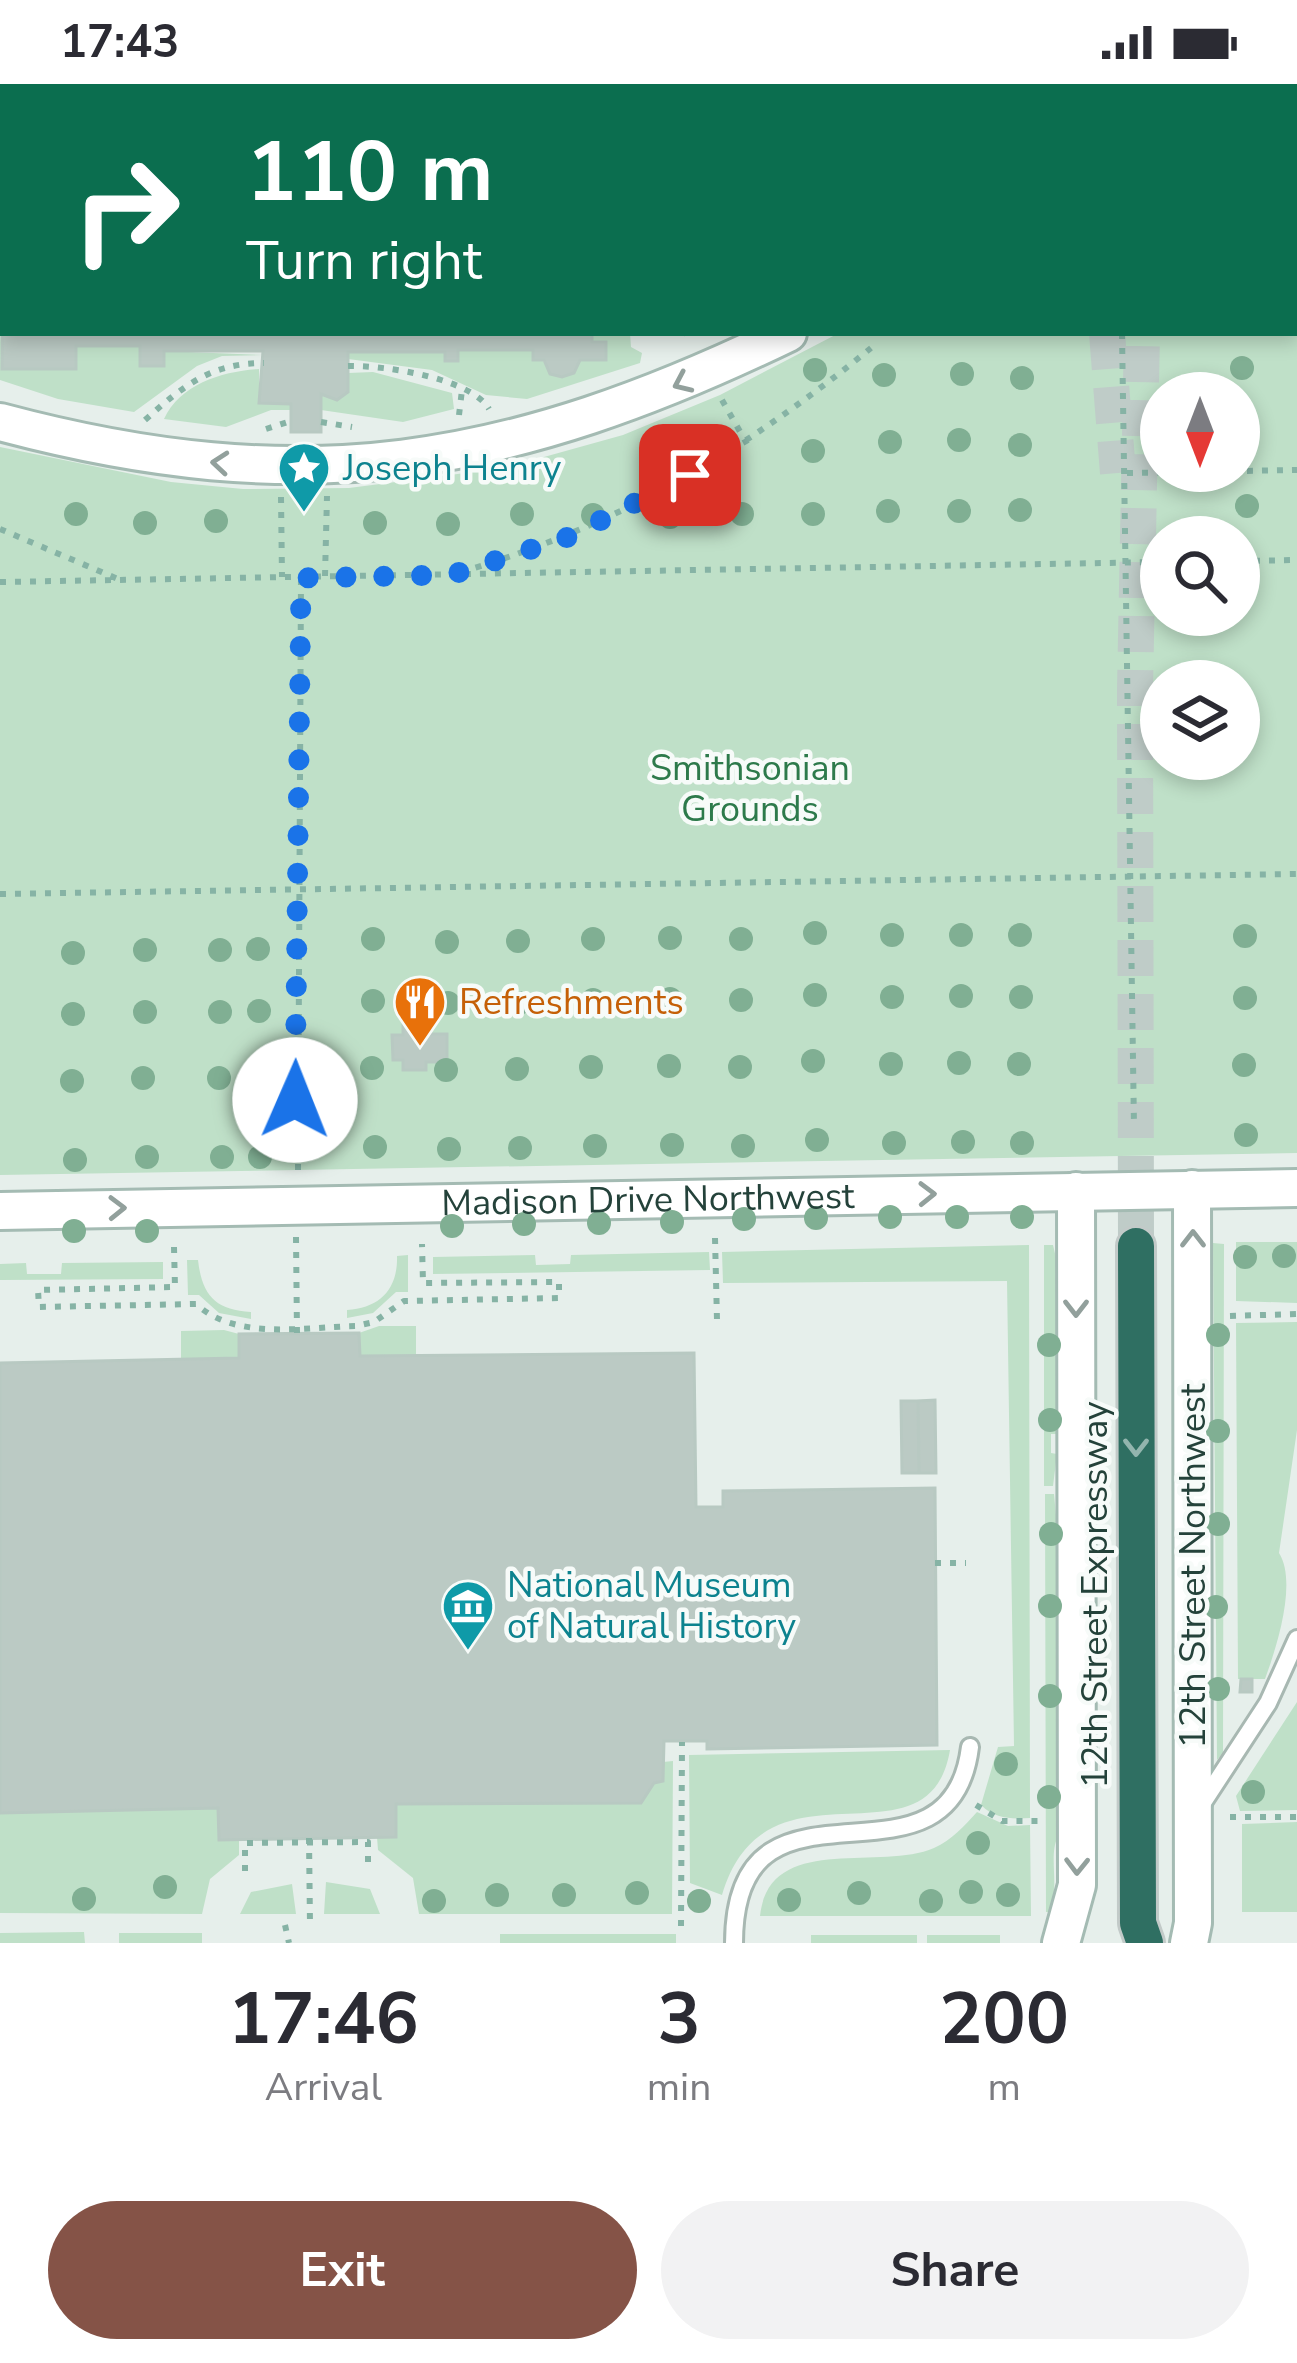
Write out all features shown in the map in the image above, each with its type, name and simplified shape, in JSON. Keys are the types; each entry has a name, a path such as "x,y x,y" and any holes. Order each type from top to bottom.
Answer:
{"highway":[{"name":"12th Street Expressway","path":"1136,1246 1138,1923 1145,1943"}],"street":[{"path":"0,422 140,454 251,466 423,458 498,444 599,415 781,336"},
{"name":"Madison Drive Northwest","path":"0,1211 1297,1187"},
{"name":"12th Street Northwest","path":"1189,1943 1212,1816 1192,1190"},
{"path":"1060,1943 1077,1885 1076,1191"}],"lane":[{"path":"1212,1816 1297,1639"},
{"path":"734,1943 746,1876 774,1847 799,1835 901,1831 931,1820 963,1785 970,1747"}],"path":[{"path":"1122,336 1134,1126"},
{"path":"451,575 566,538 747,444 871,348"},
{"path":"142,423 193,379 224,364 264,363"},
{"path":"348,366 426,376 487,403 492,420"},
{"path":"458,419 462,390"},
{"path":"720,395 747,444"},
{"path":"255,435 291,421"},
{"path":"321,422 367,432"},
{"path":"1125,473 1297,470"},
{"path":"281,501 282,579"},
{"path":"325,578 326,501"},
{"path":"0,529 121,581"},
{"path":"1260,561 1297,560"},
{"path":"0,582 1140,562"},
{"path":"298,1170 301,578"},
{"path":"0,894 1297,874"},
{"path":"715,1238 717,1320"},
{"path":"174,1247 175,1287 38,1289 39,1307 196,1304 225,1323 297,1331 356,1327 404,1301 559,1298 559,1282 423,1283 422,1244"},
{"path":"296,1245 297,1331"},
{"path":"1229,1316 1297,1314"},
{"path":"934,1563 966,1563"},
{"path":"681,1926 682,1742"},
{"path":"976,1805 1002,1820 1039,1820"},
{"path":"1212,1816 1297,1817"},
{"path":"245,1871 244,1843 309,1840 368,1842 368,1868"},
{"path":"309,1840 310,1925"},
{"path":"285,1925 289,1943"}],"green space":[{"path":"0,336 3,369 75,369 76,346 140,346 141,366 164,366 164,351 263,355 222,356 197,366 134,412 58,399 0,380"},
{"path":"592,336 630,336 631,347 642,353 640,363 527,399 486,395 432,370 348,359 348,352 445,352 445,361 457,361 458,350 533,350 555,373 566,375 574,373 580,360 606,360 606,342 592,342"},
{"name":"Smithsonian Grounds","path":"833,336 1297,336 1297,1153 0,1175 0,447 171,482 243,489 349,488 504,468 623,435 720,395"},
{"path":"259,369 259,403 291,404 291,410 271,410 226,427 164,419 192,388 231,373"},
{"path":"373,372 452,393 454,409 403,422 321,410 321,394 337,400 348,392 348,373"},
{"path":"1236,1242 1297,1242 1297,1303 1236,1301"},
{"path":"1213,1243 1224,1244 1223,1753 1217,1760"},
{"path":"1029,1245 1030,1818 1016,1818 998,1816 981,1805 998,1747 1014,1746 1007,1281 723,1283 722,1252"},
{"path":"1044,1245 1053,1245 1057,1262 1053,1486 1044,1486"},
{"path":"709,1252 710,1270 433,1274 433,1257 535,1255 536,1265 570,1264 571,1255"},
{"path":"408,1255 408,1292 396,1292 373,1313 347,1318 347,1310 385,1295 394,1278 397,1256"},
{"path":"187,1260 198,1260 212,1298 228,1308 251,1312 251,1319 219,1313 199,1295 188,1295"},
{"path":"163,1262 163,1279 0,1280 0,1264 26,1263 27,1274 61,1274 62,1263"},
{"path":"1297,1322 1297,1430 1279,1553 1286,1580 1284,1613 1265,1679 1238,1679 1236,1323"},
{"path":"379,1326 416,1326 416,1356 360,1356 359,1333"},
{"path":"181,1331 239,1334 239,1358 181,1358"},
{"path":"1045,1494 1054,1494 1057,1526 1058,1836 1050,1912 1046,1912"},
{"path":"1297,1702 1297,1810 1240,1811 1236,1796"},
{"path":"950,1750 936,1786 912,1805 808,1817 773,1827 744,1851 722,1895 690,1883 689,1755"},
{"path":"673,1761 672,1914 419,1914 413,1878 378,1850 377,1837 396,1836 396,1804 641,1803 654,1783 663,1781 663,1762"},
{"path":"218,1808 219,1839 239,1839 239,1855 210,1879 202,1914 0,1913 0,1813"},
{"path":"977,1812 1008,1826 1030,1825 1031,1916 760,1916 768,1890 783,1873 829,1859 884,1857 934,1848"},
{"path":"1297,1822 1297,1912 1242,1912 1242,1824"},
{"path":"326,1882 370,1889 380,1914 324,1914"},
{"path":"292,1884 296,1914 240,1914 251,1892"},
{"path":"84,1932 85,1943 0,1943 0,1933"},
{"path":"119,1933 202,1933 202,1943 119,1943"},
{"path":"500,1934 676,1934 676,1943 500,1943"},
{"path":"811,1935 917,1935 917,1943 811,1943"},
{"path":"927,1935 1000,1935 1000,1943 927,1943"}],"building":[{"path":"2,336 592,336 592,342 606,342 606,360 580,360 574,373 562,377 550,374 544,360 533,360 533,350 458,350 458,361 445,361 445,352 348,352 348,392 337,400 321,394 321,432 291,432 291,404 259,403 263,351 164,351 164,366 140,366 140,346 76,346 76,369 2,369"},
{"name":"Refreshments","path":"403,1025 428,1025 428,1034 447,1034 447,1062 426,1062 426,1070 403,1070 403,1060 393,1060 392,1035 403,1035"},
{"name":"National Museum of Natural History","path":"359,1333 360,1356 694,1353 696,1507 723,1507 723,1491 935,1488 937,1745 707,1749 707,1741 664,1741 663,1781 654,1783 641,1803 396,1804 396,1837 219,1840 218,1808 0,1813 0,1363 239,1358 239,1334"},
{"path":"935,1400 936,1473 919,1473 918,1401"},
{"path":"901,1401 918,1401 919,1473 902,1473"},
{"path":"1241,1679 1252,1679 1252,1692 1240,1692"}],"tunnel":[{"path":"1107,336 1118,473"},
{"path":"1136,1246 1135,689 1142,336"}],"place":[{"name":"Joseph Henry","path":"304,514"},
{"name":"Refreshments","path":"420,1048"},
{"name":"National Museum of Natural History","path":"468,1652"}],"route":[{"path":"295,1100 301,578 451,575 566,538 690,475"}]}
